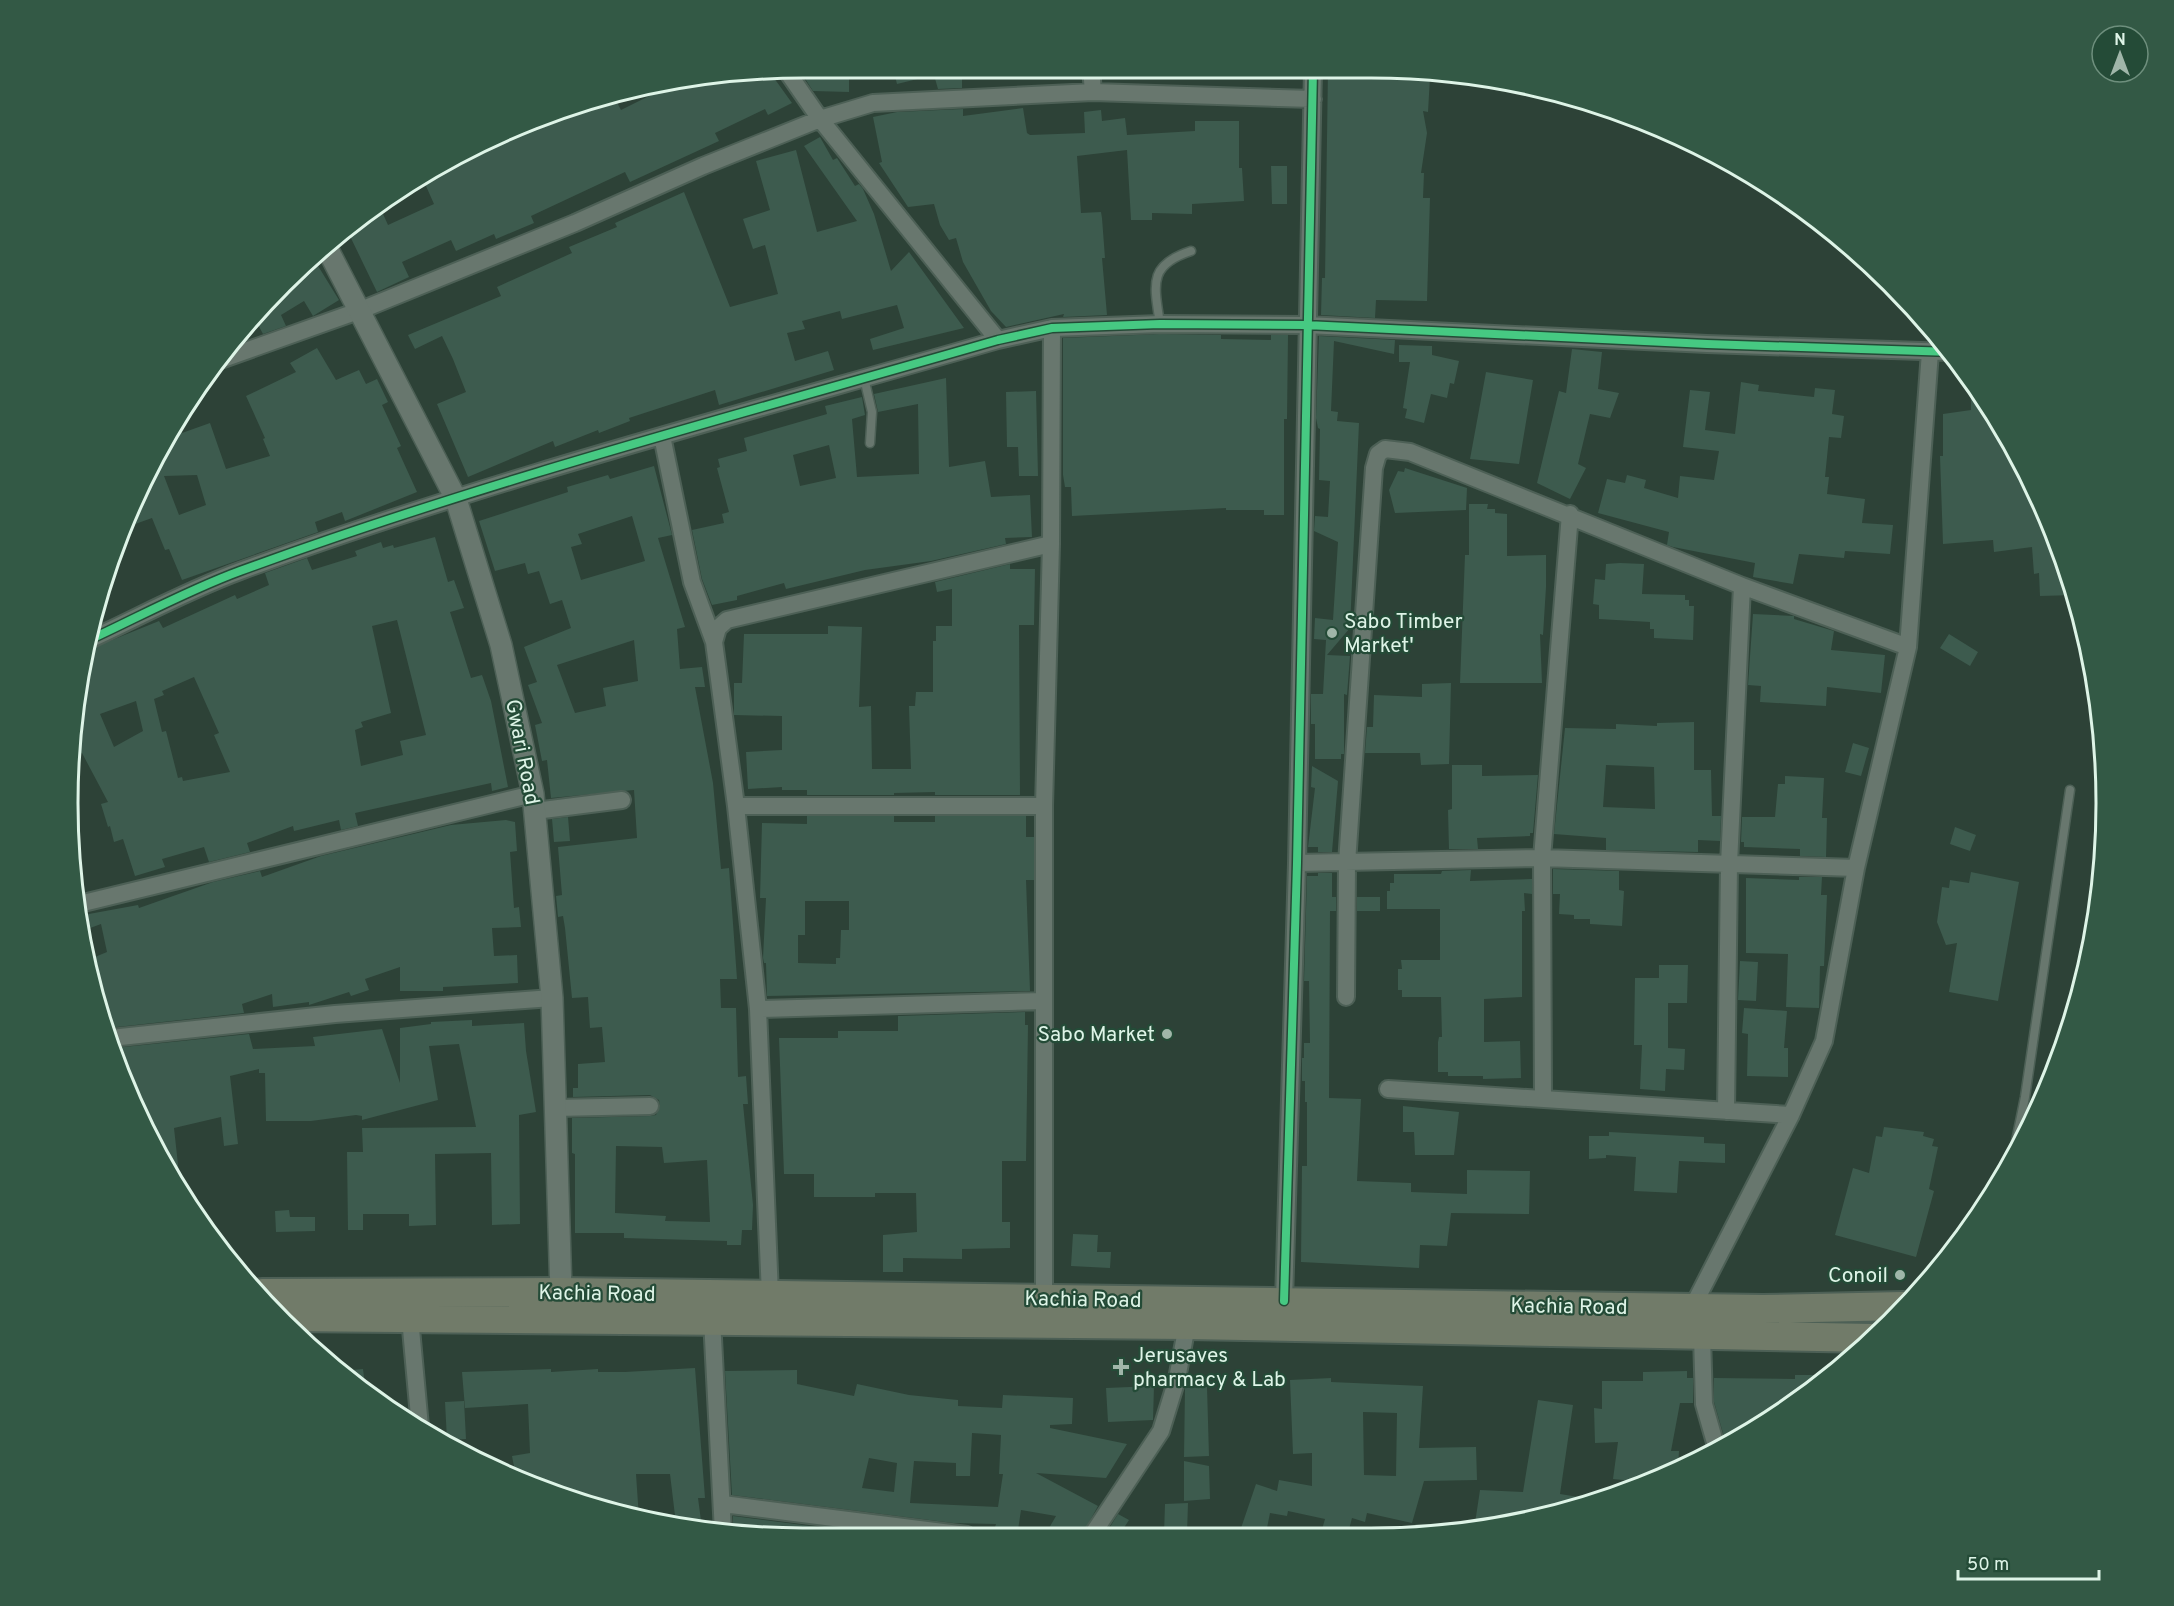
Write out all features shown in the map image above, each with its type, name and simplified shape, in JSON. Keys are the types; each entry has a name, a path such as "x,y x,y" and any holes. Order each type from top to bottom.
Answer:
{"highway":[{"name":"Kachia Road","path":"269,1293 561,1292 1692,1308 1764,1323 1861,1337"},
{"name":"Kachia Road","path":"291,1317 1187,1325 1702,1336 1764,1323 1892,1307"}],"street":[{"path":"792,78 820,119 998,340"},
{"path":"1092,78 1093,92"},
{"path":"1284,1302 1297,863 1306,325 1313,78"},
{"path":"233,355 361,310 820,119 873,103 1093,92 1313,99"},
{"name":"Gwari Road","path":"330,254 456,498 501,645 534,802 552,998 561,1292"},
{"path":"98,636 238,571 456,498 864,378 998,340 1052,328 1160,324 1306,325 1938,352"},
{"path":"1044,1298 1044,806 1051,544 1052,328"},
{"path":"1692,1308 1791,1115 1824,1041 1856,868 1908,647 1930,352"},
{"path":"662,436 692,582 714,642 736,806 758,1008 770,1295"},
{"path":"1346,997 1347,863 1374,468 1378,454 1385,449 1410,452 1570,514 1742,586 1908,647"},
{"path":"1543,1099 1542,858 1570,514"},
{"path":"714,642 718,628 727,620 1051,544"},
{"path":"1726,1111 1729,864 1742,586"},
{"path":"85,903 534,802 622,800"},
{"path":"736,806 1044,806"},
{"path":"1297,863 1542,858 1856,868"},
{"path":"117,1037 335,1014 552,998"},
{"path":"758,1008 1044,1001"},
{"path":"1388,1089 1791,1115"},
{"path":"555,1107 650,1106"},
{"path":"410,1318 419,1418"},
{"path":"712,1319 723,1523"},
{"path":"1097,1528 1161,1431 1177,1379 1187,1325"},
{"path":"1702,1336 1704,1404 1715,1441"},
{"path":"723,1504 906,1528"}],"lane":[{"path":"1160,324 1156,299 1161,267 1170,258 1191,251"},
{"path":"864,378 872,412 870,443"},
{"path":"2019,1129 2070,790"}],"building":[{"path":"805,78 849,78 849,92 813,91"},
{"path":"896,78 922,78 897,84"},
{"path":"935,78 962,78 962,88 938,89"},
{"path":"1328,78 1430,81 1428,112 1423,111 1427,133 1421,173 1424,173 1423,198 1430,198 1427,301 1376,300 1375,318 1321,315 1322,278 1325,278"},
{"path":"775,79 792,103 768,115 765,109 715,133 719,141 630,182 625,172 531,216 534,223 496,239 494,234 456,251 451,240 402,262 409,277 377,292 351,237 383,213 388,225 434,204 425,184 482,153 526,133 570,116 615,103 617,103 621,110 651,95 708,84"},
{"path":"1023,108 1027,133 1030,135 1085,133 1084,112 1101,110 1102,121 1125,118 1127,135 1195,131 1195,121 1239,121 1239,168 1242,168 1244,201 1192,204 1192,214 1152,213 1152,220 1131,220 1127,150 1077,156 1081,213 1101,212 1107,315 1063,317 1064,314 1006,327 991,311 963,262 956,238 949,240 940,225 934,204 908,207 879,163 882,162 873,117 897,112 963,109 963,116"},
{"path":"820,137 833,160 837,158 855,186 859,184 863,189 874,214 891,271 909,252 964,328 873,350 870,339 904,328 897,305 842,319 840,311 802,321 805,329 787,333 795,361 828,351 834,370 719,405 715,390 629,418 630,421 599,433 598,430 555,447 553,441 468,477 437,404 466,392 453,359 442,336 415,349 408,335 501,296 497,287 572,253 569,247 617,227 615,223 684,192 730,307 778,294 765,245 753,249 743,219 770,210 756,161 796,150 817,232 857,221 804,146"},
{"path":"1271,166 1287,166 1287,204 1272,204"},
{"path":"317,265 339,300 313,316 304,301 281,315 286,326 263,334 258,325 290,290"},
{"path":"1160,334 1221,335 1221,339 1271,340 1271,335 1288,335 1287,419 1284,419 1284,515 1264,515 1264,510 1226,510 1226,508 1072,516 1071,487 1065,487 1063,475 1063,338"},
{"path":"1319,336 1395,340 1394,354 1334,341 1331,411 1338,412 1337,421 1359,423 1350,628 1327,655 1350,656 1347,695 1344,694 1344,754 1341,754 1341,759 1315,759 1315,724 1311,724 1311,694 1323,694 1326,640 1314,639 1315,618 1333,620 1338,542 1314,531 1315,516 1328,517 1330,481 1319,480 1320,429 1316,418"},
{"path":"1399,345 1432,346 1432,355 1459,361 1454,384 1450,383 1447,398 1431,394 1424,423 1405,418 1407,409 1403,408 1410,362 1399,362"},
{"path":"317,348 336,380 359,370 366,384 377,379 388,402 382,405 401,446 397,448 417,492 345,521 342,512 315,522 318,532 182,580 169,549 165,550 152,518 134,525 175,440 182,429 182,433 210,423 226,469 270,456 263,439 265,438 246,396 296,372 290,363","holes":["197,475 206,505 179,515 164,476"]},
{"path":"1572,349 1602,352 1598,389 1619,393 1610,418 1590,414 1578,464 1586,468 1570,499 1537,483 1559,391 1566,393"},
{"path":"1486,372 1533,380 1519,464 1470,459"},
{"path":"946,378 949,467 985,461 991,497 1030,495 1032,537 1005,538 1006,544 931,561 865,570 786,589 784,583 737,596 737,600 712,605 702,579 692,530 724,523 722,514 729,512 717,468 720,467 718,459 747,451 744,438 827,414 825,406 862,397 865,415 852,419 857,477 919,474 918,404 878,412 874,394","holes":["829,445 836,478 800,486 793,455"]},
{"path":"1741,382 1759,385 1758,391 1814,397 1815,388 1835,390 1832,414 1844,416 1841,438 1829,437 1825,477 1829,477 1827,494 1865,499 1862,523 1893,525 1890,554 1845,551 1844,558 1799,554 1793,584 1753,577 1755,563 1673,547 1667,545 1669,532 1598,513 1607,479 1625,483 1627,475 1646,480 1644,488 1678,498 1680,476 1714,480 1719,451 1683,447 1690,390 1710,392 1705,430 1735,434"},
{"path":"1036,391 1038,476 1019,476 1018,447 1007,447 1006,392"},
{"path":"1971,396 2021,482 2041,526 2065,595 2040,596 2039,573 2034,574 2032,547 1994,552 1993,540 1943,544 1940,456 1943,456 1943,414 1971,410"},
{"path":"654,466 672,535 658,538 685,627 677,629 680,669 702,667 705,687 695,687 713,783 721,869 729,868 737,979 720,979 721,1008 736,1008 738,1077 746,1076 748,1104 743,1104 753,1205 752,1230 742,1230 741,1245 727,1245 727,1241 624,1238 624,1233 575,1233 575,1154 572,1153 572,1118 650,1116 656,1115 660,1106 659,1100 650,1095 573,1097 573,1088 578,1088 578,1064 605,1062 602,1027 590,1028 588,997 572,998 565,928 563,916 558,917 556,896 562,895 558,847 637,838 634,790 551,798 547,760 542,761 535,725 542,723 528,685 537,682 524,647 571,628 562,600 550,604 539,571 528,574 525,563 495,571 479,521 568,492 567,487 608,475 610,479","holes":["632,516 645,561 581,580 571,547 582,544 578,534","634,640 638,681 603,688 606,706 575,713 557,665","616,1146 662,1147 664,1163 707,1160 710,1222 665,1221 666,1216 615,1213"]},
{"path":"1405,468 1467,488 1466,510 1395,513 1389,490 1398,471 1404,472"},
{"path":"1469,504 1488,504 1487,509 1495,509 1495,513 1507,514 1507,556 1546,555 1543,635 1540,634 1542,683 1460,683 1465,555 1469,555"},
{"path":"435,537 448,582 454,580 464,608 450,612 471,678 482,675 491,701 508,787 492,791 491,783 355,813 358,826 341,830 339,820 294,831 293,826 247,843 250,852 209,862 204,847 162,859 165,867 135,876 123,839 114,842 110,826 108,827 101,804 108,802 82,753 80,754 84,708 96,647 159,621 163,628 235,595 237,599 269,585 265,573 307,558 312,570 357,556 355,551 381,542 383,548 393,545 394,548","holes":["397,620 426,735 400,741 403,755 361,766 355,730 363,727 361,722 391,713 372,626","194,677 219,733 214,735 230,772 183,781 182,777 178,778 166,731 162,732 154,699 164,695 162,691","136,701 143,731 114,747 100,714"]},
{"path":"1010,564 1010,569 1035,569 1034,625 1019,625 1020,795 935,795 935,792 894,793 894,795 807,795 807,790 782,790 782,787 748,789 746,752 782,750 782,716 734,715 734,683 742,683 744,634 828,634 828,626 862,627 859,707 871,706 872,769 911,769 909,706 915,706 916,692 933,692 933,641 936,641 936,626 952,626 952,589 937,592 935,582"},
{"path":"1606,564 1644,564 1642,594 1685,595 1685,600 1689,600 1689,606 1694,606 1693,640 1654,638 1654,629 1650,629 1650,622 1599,619 1599,605 1593,604 1595,579 1605,580"},
{"path":"1753,614 1794,616 1794,619 1834,631 1831,650 1885,655 1881,693 1827,687 1826,706 1760,702 1761,686 1748,685"},
{"path":"1949,634 1978,652 1970,666 1940,648"},
{"path":"1451,683 1449,764 1421,765 1420,753 1365,753 1367,727 1373,727 1374,695 1422,697 1422,684"},
{"path":"1694,722 1694,770 1711,770 1712,816 1721,816 1720,841 1698,840 1698,852 1606,850 1606,838 1554,834 1565,728 1616,729 1616,724 1657,726 1657,723","holes":["1606,765 1654,767 1655,809 1603,807"]},
{"path":"1853,743 1869,748 1861,776 1845,772"},
{"path":"1452,765 1482,765 1482,776 1538,775 1533,833 1530,833 1530,836 1477,838 1478,849 1449,849 1448,810 1452,809"},
{"path":"1312,766 1338,781 1332,852 1318,852 1318,847 1308,847 1315,788 1311,787"},
{"path":"1785,776 1824,778 1822,818 1827,818 1826,857 1800,856 1800,849 1744,847 1744,842 1741,842 1742,817 1775,817 1778,784 1785,784"},
{"path":"807,816 894,816 894,822 935,822 935,816 1026,816 1026,837 1034,837 1034,880 1026,880 1030,991 767,996 766,963 763,958 766,898 760,898 762,823 807,824","holes":["805,901 849,901 849,930 841,930 840,958 836,958 836,964 798,963 798,935 805,935"]},
{"path":"568,817 570,841 554,842 552,819"},
{"path":"506,820 515,822 517,851 510,852 514,908 519,907 521,927 492,928 494,956 517,955 518,983 443,987 443,991 400,991 400,967 365,979 369,990 351,996 349,992 309,1005 309,1002 273,1007 272,994 242,1004 244,1013 114,1027 95,957 107,952 101,924 89,928 87,914 138,905 139,908 213,882 260,871 262,877 321,856 451,825"},
{"path":"1955,827 1976,835 1970,851 1950,844"},
{"path":"1553,869 1619,871 1619,890 1624,891 1622,926 1590,924 1590,919 1574,919 1574,915 1559,914 1560,894 1553,894"},
{"path":"1471,870 1470,881 1532,879 1532,894 1524,893 1525,911 1522,911 1522,997 1484,999 1484,1042 1520,1041 1521,1078 1483,1079 1483,1076 1448,1076 1448,1072 1438,1072 1438,1042 1439,1037 1442,1037 1441,997 1402,997 1402,990 1398,990 1398,969 1402,969 1401,960 1440,960 1440,909 1387,909 1387,891 1390,891 1390,883 1394,883 1394,874 1441,874 1442,871"},
{"path":"1971,872 2019,882 1998,1001 1949,992 1957,943 1946,945 1937,922 1942,887 1949,888 1950,880 1969,883"},
{"path":"1318,873 1332,873 1332,897 1336,897 1336,911 1330,911 1329,1098 1361,1099 1357,1181 1411,1183 1411,1192 1467,1194 1467,1170 1530,1171 1529,1214 1451,1213 1447,1246 1420,1245 1419,1268 1301,1262 1302,1166 1307,1166 1307,1102 1305,1102 1305,1081 1302,1081 1302,1058 1304,1058 1304,1043 1310,1043 1309,981 1304,981 1307,876 1318,876"},
{"path":"1799,877 1822,877 1821,895 1827,895 1824,966 1820,966 1819,1008 1786,1007 1788,954 1746,953 1746,878 1799,880"},
{"path":"1357,897 1380,897 1380,911 1357,911"},
{"path":"1740,961 1758,962 1756,1001 1738,1000"},
{"path":"1659,965 1688,965 1687,1003 1668,1003 1668,1048 1685,1049 1684,1070 1666,1069 1665,1091 1640,1089 1642,1045 1634,1045 1635,978 1659,978"},
{"path":"1744,1008 1787,1011 1784,1048 1788,1048 1788,1077 1747,1076 1748,1034 1742,1033"},
{"path":"1025,1012 1025,1025 1028,1025 1026,1161 1002,1161 1002,1222 1010,1222 1010,1248 962,1249 962,1259 903,1258 903,1272 883,1272 883,1235 917,1232 916,1193 875,1193 875,1197 814,1197 814,1174 784,1174 779,1038 838,1038 838,1031 898,1031 898,1016"},
{"path":"472,1020 472,1026 524,1023 536,1112 519,1115 520,1224 492,1225 491,1153 435,1154 436,1225 409,1226 409,1214 363,1214 363,1230 348,1230 347,1152 363,1152 362,1128 476,1127 459,1044 429,1046 438,1100 362,1120 362,1116 356,1115 311,1121 266,1121 265,1073 259,1073 259,1069 230,1076 238,1144 224,1146 221,1117 174,1128 179,1172 153,1124 120,1047 249,1034 253,1049 315,1046 313,1037 382,1029 400,1083 400,1028 431,1024 431,1022"},
{"path":"1403,1106 1459,1112 1454,1155 1415,1155 1414,1132 1403,1132"},
{"path":"1884,1127 1924,1132 1923,1136 1934,1139 1932,1146 1938,1147 1929,1189 1934,1191 1916,1257 1835,1235 1853,1168 1869,1173 1876,1136 1882,1137"},
{"path":"1609,1132 1704,1137 1704,1143 1725,1144 1725,1163 1679,1161 1677,1193 1634,1191 1636,1157 1606,1155 1606,1158 1589,1159 1589,1136 1609,1136"},
{"path":"289,1210 290,1217 315,1217 315,1231 276,1232 275,1211"},
{"path":"1073,1234 1098,1235 1097,1252 1111,1252 1110,1268 1071,1266"},
{"path":"695,1368 705,1498 698,1498 701,1521 675,1516 670,1474 636,1474 638,1508 570,1490 514,1468 512,1456 530,1453 528,1404 465,1408 462,1372 551,1369 551,1372 598,1369 598,1372"},
{"path":"363,1369 364,1380 362,1378 352,1370"},
{"path":"797,1370 797,1384 854,1396 857,1384 909,1395 958,1400 958,1406 1002,1408 1003,1395 1073,1398 1072,1424 1050,1425 1050,1428 1127,1444 1106,1478 1036,1473 1098,1506 1086,1528 1049,1528 1056,1516 1021,1510 1018,1528 1003,1528 995,1527 996,1524 953,1523 732,1495 725,1371","holes":["972,1433 1001,1435 999,1474 1003,1474 998,1507 910,1503 914,1461 956,1463 956,1476 970,1476","869,1458 897,1463 894,1492 862,1488"]},
{"path":"1687,1371 1687,1378 1693,1378 1693,1403 1680,1403 1671,1451 1679,1451 1679,1459 1628,1481 1613,1479 1618,1442 1595,1443 1594,1408 1602,1409 1602,1381 1643,1381 1643,1372"},
{"path":"1795,1375 1816,1375 1774,1406 1724,1436 1714,1402 1714,1378 1795,1379"},
{"path":"1331,1378 1331,1382 1423,1386 1419,1448 1476,1447 1477,1480 1424,1481 1412,1523 1367,1513 1365,1522 1352,1518 1349,1528 1322,1528 1325,1519 1288,1511 1287,1516 1270,1513 1267,1528 1241,1528 1256,1484 1277,1491 1279,1480 1312,1486 1312,1453 1293,1454 1290,1380","holes":["1363,1412 1397,1413 1396,1476 1364,1475"]},
{"path":"1154,1386 1153,1420 1108,1422 1106,1388"},
{"path":"1207,1387 1209,1456 1184,1457 1185,1388"},
{"path":"1538,1400 1573,1405 1560,1494 1579,1497 1475,1520 1480,1490 1523,1492"},
{"path":"464,1401 466,1439 456,1440 447,1435 445,1402"},
{"path":"1184,1461 1209,1466 1210,1499 1184,1501"},
{"path":"1188,1503 1187,1528 1164,1528 1165,1504"},
{"path":"1118,1514 1129,1520 1124,1528 1109,1528"},
{"path":"733,1516 826,1528 803,1528 733,1524"}],"cycle path":[{"path":"1284,1301 1297,863 1313,78"},
{"path":"98,636 182,595 240,571 427,507 712,421 998,340 1052,328 1160,324 1306,325 1707,344 1938,352"}],"place":[{"name":"Sabo Timber Market'","path":"1332,633"},
{"name":"Sabo Market","path":"1167,1034"},
{"name":"Conoil","path":"1900,1275"},
{"name":"Jerusaves pharmacy & Lab","path":"1121,1367"}]}
